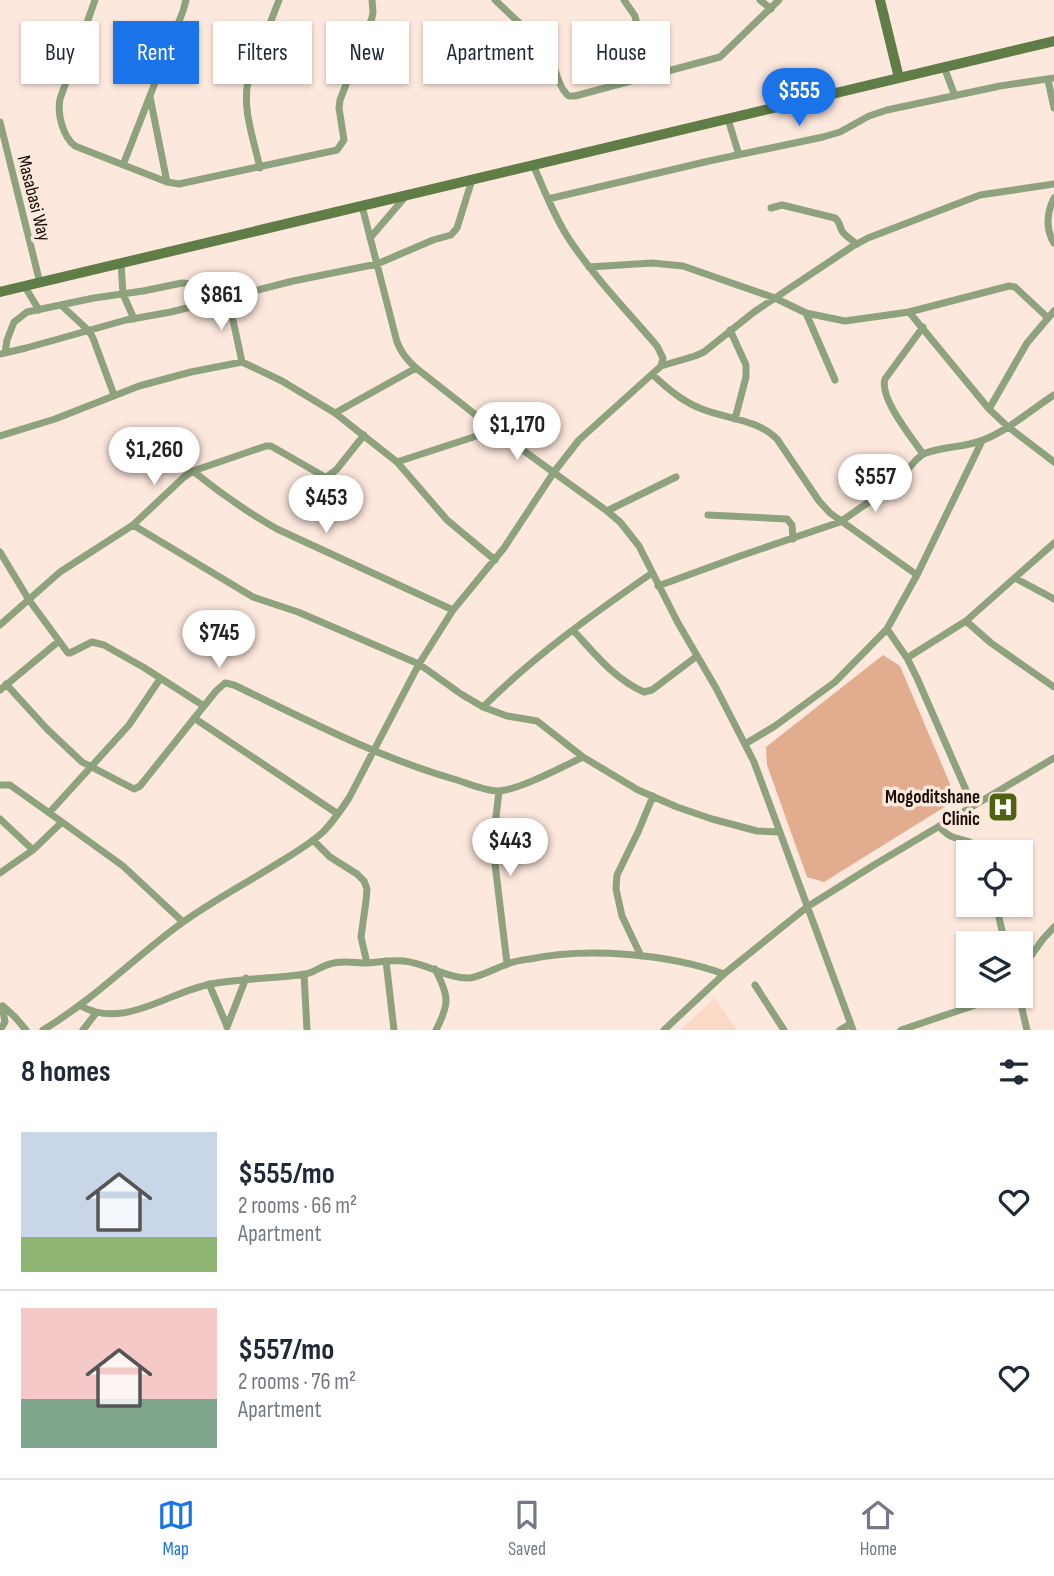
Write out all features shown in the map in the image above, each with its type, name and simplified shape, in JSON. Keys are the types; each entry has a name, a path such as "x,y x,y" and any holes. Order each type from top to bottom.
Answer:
{"main road":[{"path":"880,0 899,78"},
{"path":"0,292 1054,41"}],"street":[{"path":"95,0 60,99 59,113 67,137 70,142 123,165 179,184 337,150 344,140 340,100 372,18 372,0"},
{"path":"123,165 186,0"},
{"path":"260,168 247,114 246,93 279,0"},
{"path":"495,0 547,49 563,91 568,96 619,84"},
{"path":"624,0 636,21"},
{"path":"760,0 771,9"},
{"path":"670,70 720,57 779,0"},
{"path":"944,67 955,96"},
{"path":"548,199 832,135 878,112 1000,86 1051,79 1054,108"},
{"path":"150,96 167,182"},
{"path":"728,118 739,155"},
{"name":"Masabasi Way","path":"0,125 40,283"},
{"path":"533,165 570,240 589,267 657,346 663,358 662,366"},
{"path":"224,298 187,282 27,312 15,322 3,353 293,281 377,264 451,235 457,228 472,180"},
{"path":"43,1030 81,1006 183,922 313,840 338,814 419,664 453,610 495,560 554,472 579,440 662,366 704,352 775,298 857,244 980,195 1054,184"},
{"path":"370,237 406,195"},
{"path":"1054,198 1048,212 1049,233 1054,243"},
{"path":"771,208 782,205 838,219 845,235 857,244"},
{"path":"362,206 400,351 415,368 495,430 607,511 631,534 639,546 658,586 745,744 764,785 851,1027 840,1030"},
{"path":"121,263 123,294 134,319"},
{"path":"589,267 652,263 682,266 775,298 806,313 845,321 909,312 1015,286 1047,317"},
{"path":"24,287 39,310"},
{"path":"224,298 242,362"},
{"path":"61,305 89,331 114,395"},
{"path":"989,410 1027,343 1054,311"},
{"path":"909,312 989,410 1054,462"},
{"path":"806,313 835,380"},
{"path":"923,327 885,379 883,386 890,405 923,454"},
{"path":"730,330 746,365 746,377 735,419"},
{"path":"0,436 55,419 139,386 242,362 282,381 335,413 364,435 397,462 447,520 495,560"},
{"path":"335,413 415,368"},
{"path":"653,375 685,402 768,430 819,501 840,522 916,575"},
{"path":"658,586 840,522 879,495 923,454 982,441 1054,395"},
{"path":"397,462 495,430"},
{"path":"0,625 60,572 133,525 193,471 271,446 327,477 364,435"},
{"path":"745,744 775,726 835,682 887,629 982,441"},
{"path":"193,471 230,500 277,529 453,610"},
{"path":"607,511 676,477"},
{"path":"708,515 787,519 792,525 793,539"},
{"path":"133,525 253,597 298,612 419,664 483,707 507,716 537,720 583,757 638,790 712,819 757,831 780,832"},
{"path":"907,658 966,621 1054,543"},
{"path":"0,552 29,600 66,652 71,653 92,642 99,643 204,706"},
{"path":"483,707 510,681 573,630 652,573"},
{"path":"1015,578 1054,599"},
{"path":"966,621 991,643 1054,687"},
{"path":"887,629 917,678 973,806"},
{"path":"573,630 607,667 644,692 652,690 697,656"},
{"path":"59,641 3,687 82,762 134,789 137,789 221,686 229,683 373,751 425,771 499,791 531,781 583,757"},
{"path":"49,813 129,725 160,679"},
{"path":"194,718 338,814"},
{"path":"664,1030 724,974 807,907 1054,758"},
{"path":"0,785 10,785 122,866 183,922"},
{"path":"499,791 496,817 496,888 507,964"},
{"path":"641,956 622,916 616,889 617,875 653,796"},
{"path":"0,819 33,850"},
{"path":"0,873 33,850 62,822"},
{"path":"939,826 952,839 961,840"},
{"path":"313,840 330,857 364,881 367,889 360,937 367,963"},
{"path":"1033,953 1054,927"},
{"path":"81,1006 102,1015 134,1012 209,984 304,974 333,963 405,961 451,975 472,978 507,964 567,953 641,956 685,963 724,974"},
{"path":"386,961 394,1030"},
{"path":"435,969 445,989 446,1004 436,1030"},
{"path":"304,974 307,1030"},
{"path":"228,1028 246,978"},
{"path":"209,984 228,1028"},
{"path":"755,985 784,1030"},
{"path":"1,1004 5,1022 1,1030"},
{"path":"1,1004 26,1030"},
{"path":"901,1030 966,1008"},
{"path":"1022,1008 1027,1030"},
{"path":"83,1030 96,1013"}],"shaded area":[{"path":"883,655 900,666 950,784 951,803 824,882 807,877 767,765 766,747"},
{"path":"715,998 737,1030 680,1030"}],"place":[{"name":"Mogoditshane Clinic","path":"1003,807"}]}
